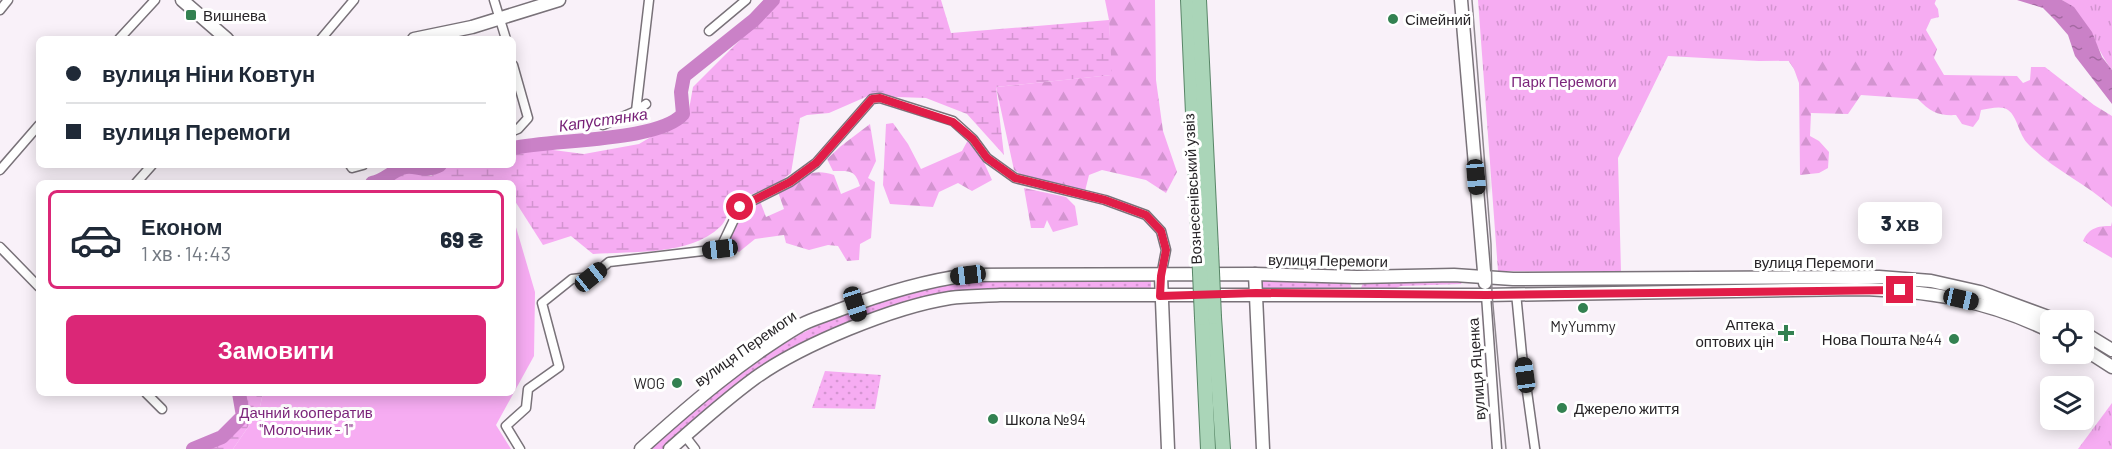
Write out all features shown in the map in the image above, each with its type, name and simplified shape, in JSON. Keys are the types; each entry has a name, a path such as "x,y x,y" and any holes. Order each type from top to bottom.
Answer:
{"main road":[{"path":"182,0 224,36"},
{"path":"428,36 472,27 560,0"},
{"name":"Вознесенівський узвіз","path":"1188,0 1205,250"},
{"name":"Вознесенівський узвіз","path":"1199,0 1208,318 1208,449"},
{"name":"вулиця Яценка","path":"1461,0 1486,295"},
{"path":"1255,274 1263,449"},
{"name":"вулиця Перемоги","path":"640,449 708,391 803,324 855,304 916,285 941,278 968,275 1255,274 1513,279 1878,277 1931,281 1980,292 2040,314"},
{"path":"1161,276 1160,296 1168,449"},
{"path":"1357,277 1358,295"},
{"path":"1633,278 1633,293"},
{"name":"вулиця Перемоги","path":"670,449 756,378 810,347 908,308 950,298 1012,295 1160,296 1256,293 1486,295 1900,290 1974,302 2040,326"},
{"path":"855,304 862,325"},
{"name":"Вознесенівський узвіз","path":"1208,318 1223,449"},
{"path":"2094,339 2112,350"},
{"path":"2094,355 2112,367"}],"street":[{"path":"0,10 8,0"},
{"path":"121,36 155,0"},
{"path":"324,36 354,0"},
{"path":"494,0 505,36"},
{"path":"636,111 649,0"},
{"path":"710,31 746,0"},
{"path":"516,76 528,118 516,130"},
{"path":"520,449 506,426 526,408 528,389 559,367 542,303 572,279 591,277 609,262 720,249 740,207 790,182 816,163 872,99 880,98 953,122 973,139 987,158 1015,178 1105,200 1146,215 1161,231 1166,250 1161,276"},
{"path":"603,125 636,111 646,104"},
{"path":"0,170 36,128"},
{"path":"139,180 149,168"},
{"path":"0,247 36,283"},
{"path":"1516,293 1535,449"},
{"name":"вулиця Яценка","path":"1486,295 1497,449"},
{"path":"149,396 162,409"},
{"path":"685,436 695,449"}],"green space":[{"path":"780,0 941,0 951,33 1109,20 1112,75 996,87 1004,155 967,114 926,98 868,96 829,113 800,118 791,173 777,184 733,202 722,225 708,236 677,247 642,252 593,254 571,236 543,245 516,203 516,180 392,180 407,171 431,176 446,168 516,168 516,151 530,147 584,154 639,144 688,115 693,87"},
{"path":"1105,0 1155,0 1156,80 1163,131 1177,172 1166,193 1146,180 1102,170 1089,175 1085,191 1022,175 1014,170 996,87 1111,75 1109,20"},
{"name":"Парк Перемоги","path":"1478,0 1936,0 1912,60 1759,61 1668,56 1618,158 1621,272 1498,271"},
{"path":"1932,0 1938,9 1939,17 1931,19 1926,30 1937,49 1934,58 1944,75 2017,76 2023,83 2030,80 2031,67 2045,67 2112,116 2112,207 2029,145 2008,110 1998,108 1981,110 1979,119 1973,127 1962,124 1956,115 1935,112 1918,99 1861,95 1848,114 1811,113 1810,136 1819,141 1829,152 1828,168 1819,173 1800,175 1799,83 1794,69 1780,48"},
{"path":"2062,0 2112,0 2112,70 2079,14"},
{"path":"893,123 908,144 921,169 962,151 968,140 977,147 992,180 972,191 958,183 939,192 933,207 890,204 883,185 886,124"},
{"path":"870,124 876,161 868,178 875,182 871,238 860,244 859,260 847,261 838,246 828,245 809,250 786,243 784,235 755,239 739,252 722,246 735,230 743,211 760,201 766,217 784,209 778,192 804,176 818,172 834,175 841,194 860,186 856,176 851,172 833,171 827,159"},
{"path":"1024,188 1066,197 1075,206 1078,225 1053,232 1047,220 1044,228 1031,228"},
{"path":"2112,222 2112,258 2083,241 2091,231 2098,227 2111,226"},
{"name":"Дачний кооператив \"Молочник - 1\"","path":"516,227 535,292 534,356 516,389"},
{"path":"985,279 1151,280 1151,290 1039,289 868,315 864,311 866,306 910,293"},
{"path":"1266,279 1349,281 1352,289 1348,291 1261,289 1261,281"},
{"path":"1463,281 1461,284 1401,286 1386,292 1363,291 1361,288 1363,283 1367,282"},
{"path":"848,312 854,317 851,320 779,356 662,449 648,449 694,409 767,354 820,324"},
{"path":"825,371 881,375 875,409 812,408"},
{"path":"244,396 262,396 259,411 233,449 206,449 224,441 248,420"},
{"name":"Дачний кооператив \"Молочник - 1\"","path":"262,396 512,396 496,425 511,449 233,449 259,411"},
{"path":"2112,403 2112,449 2078,449"}],"water":[{"path":"2017,0 2062,0 2074,7 2092,32 2102,57 2112,70 2112,104 2075,56 2068,35 2055,20 2043,8"}],"waterway":[{"name":"Капустянка","path":"516,148 629,135 670,123 683,114 681,92 684,76 754,20 773,0"},
{"name":"Капустянка","path":"380,180 403,168"},
{"name":"Капустянка","path":"418,168 434,168"},
{"name":"Капустянка","path":"193,449 222,437 243,416 240,396"}],"tram line":[{"path":"1472,0 1491,244 1492,294 1506,449"}],"place":[{"name":"Вишнева","path":"191,15"},
{"name":"Сімейний","path":"1393,19"},
{"name":"MyYummy","path":"1583,308"},
{"name":"Аптека оптових цін","path":"1786,333"},
{"name":"Нова Пошта №44","path":"1954,339"},
{"name":"WOG","path":"677,383"},
{"name":"Джерело життя","path":"1562,408"},
{"name":"Школа №94","path":"993,419"}],"route":[{"path":"740,207 790,182 816,163 872,99 880,98 953,122 973,139 987,158 1015,178 1105,200 1146,215 1161,231 1166,250 1160,296 1256,293 1486,295 1900,290"}]}
